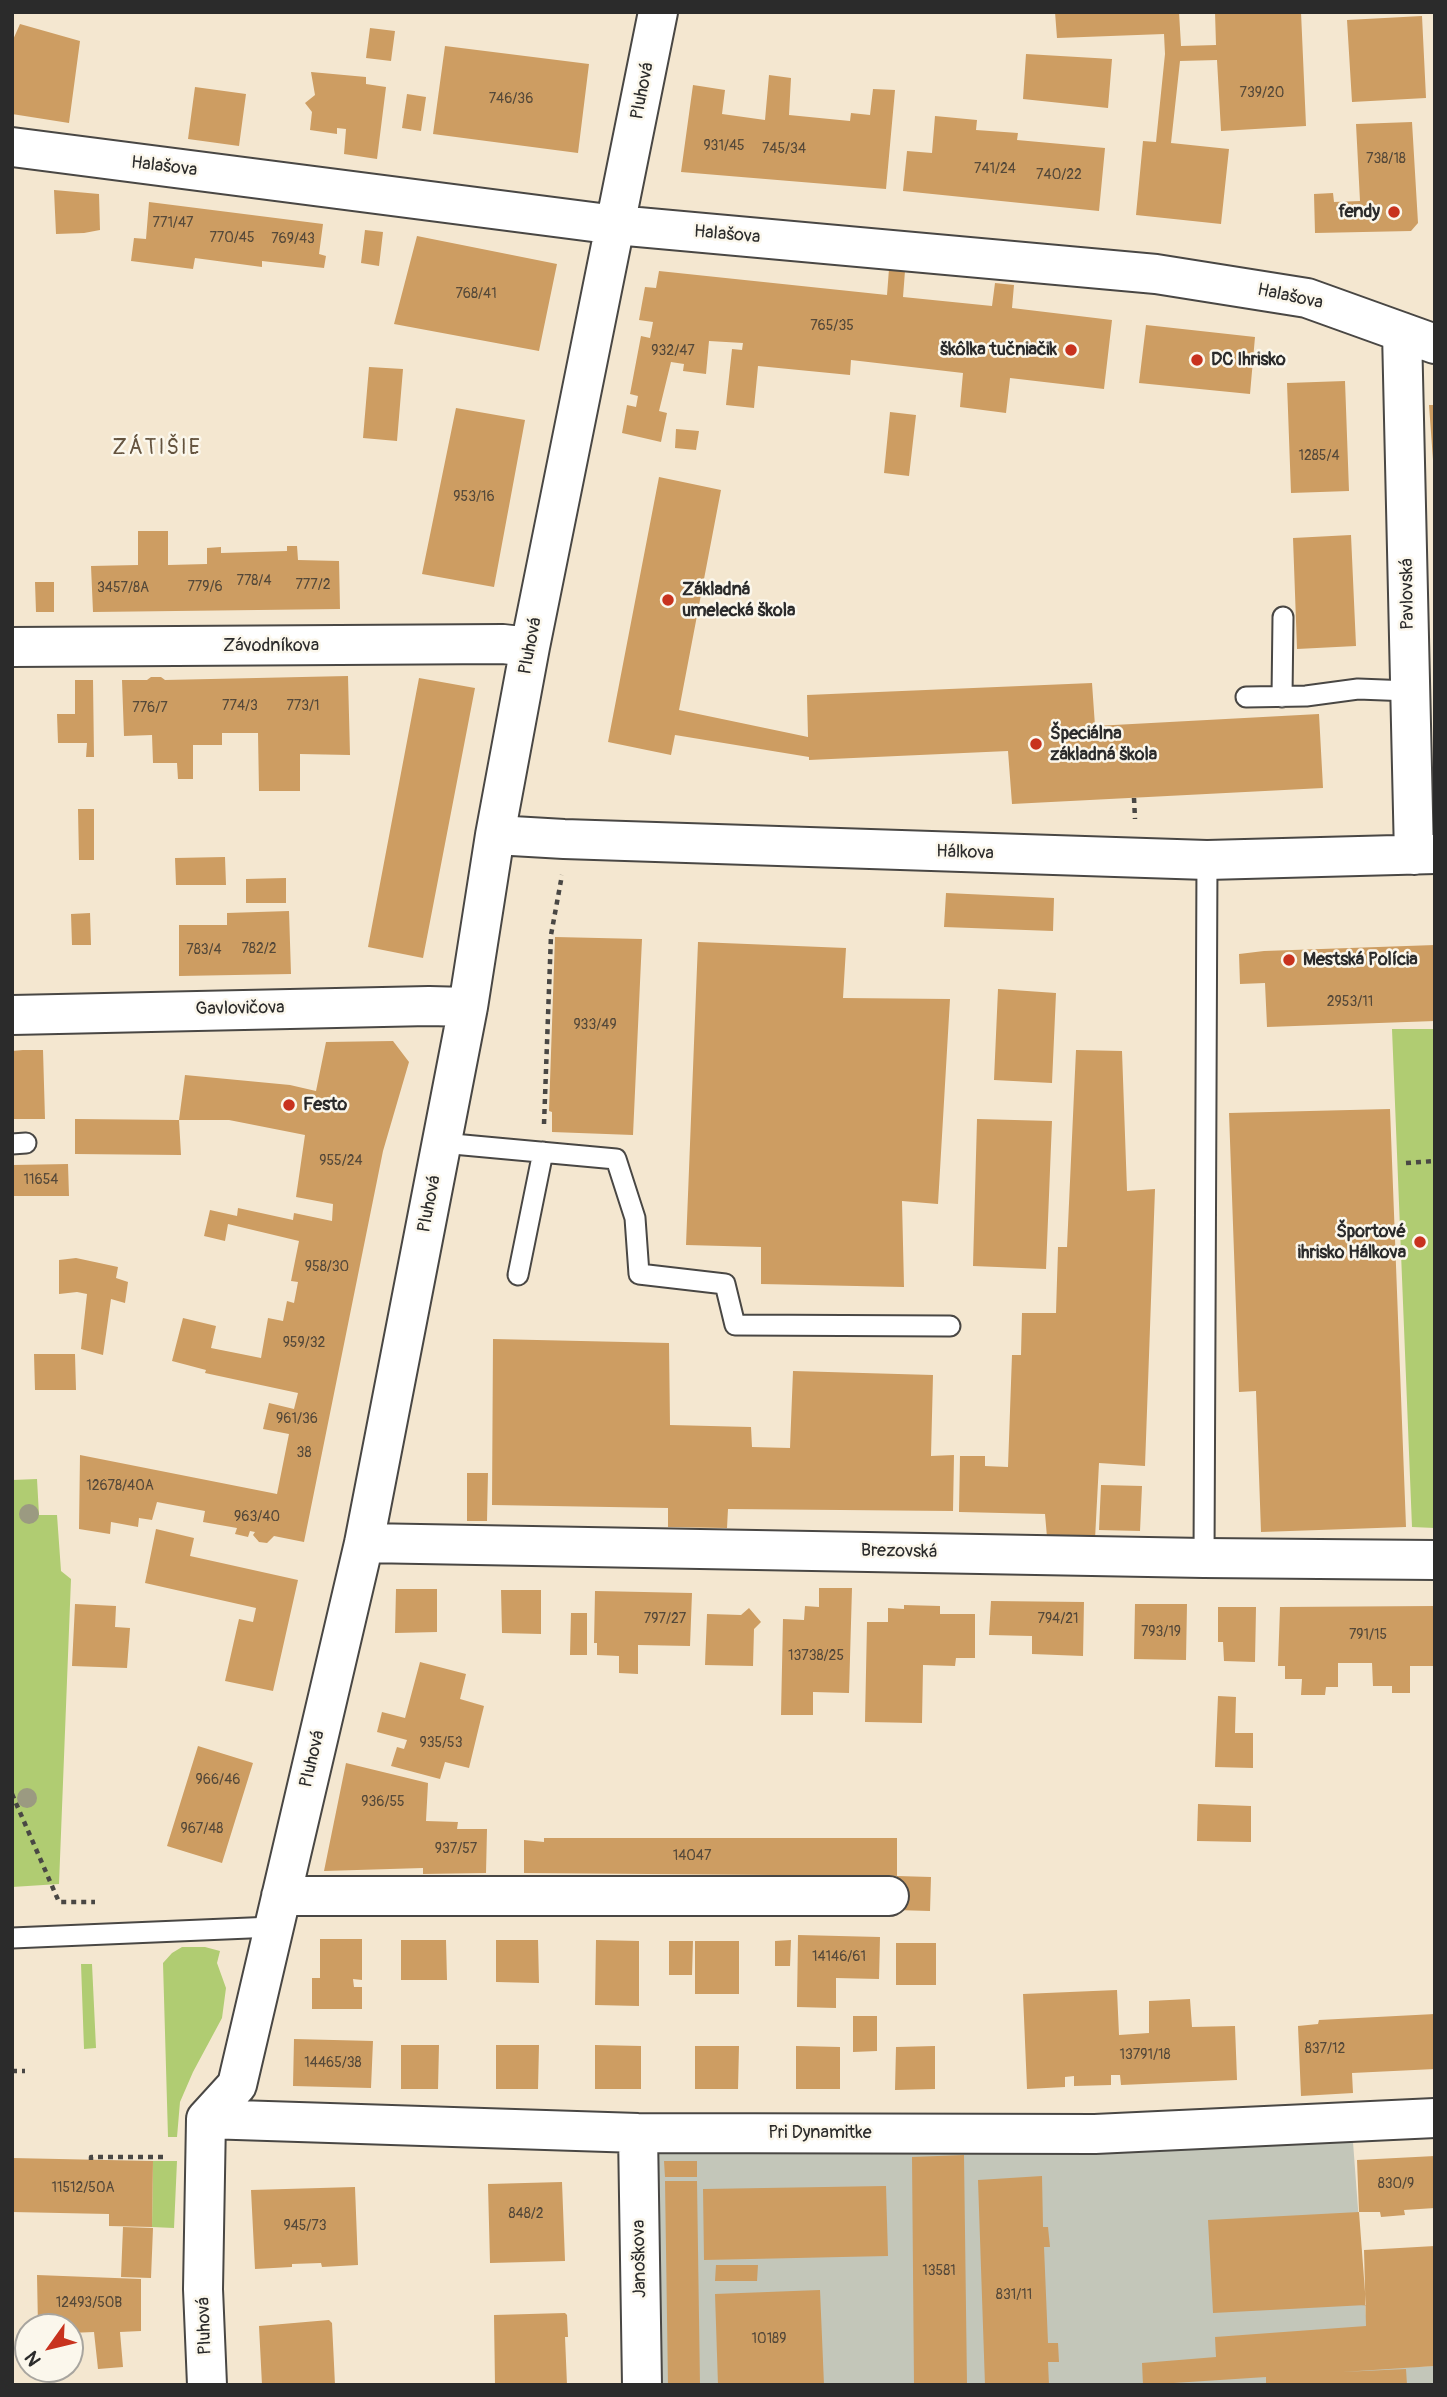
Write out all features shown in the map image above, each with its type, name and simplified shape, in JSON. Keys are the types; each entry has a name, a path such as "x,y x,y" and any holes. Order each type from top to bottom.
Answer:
{"street":[{"name":"Pluhová","path":"207,2385 203,2288 206,2119 237,2085 364,1543 468,1007 495,835 530,647 658,12"},
{"name":"Halašova","path":"12,147 615,225 1156,274 1307,298 1419,338"},
{"name":"Pavlovská","path":"1419,338 1410,691 1424,855"},
{"name":"Závodníkova","path":"12,648 490,644 530,647"},
{"name":"Hálkova","path":"495,835 1207,860 1424,855"},
{"name":"Gavlovičova","path":"12,1015 468,1007"},
{"name":"Brezovská","path":"364,1543 1435,1560"},
{"path":"277,1912 888,1896"},
{"name":"Pri Dynamitke","path":"206,2119 638,2133 1095,2134 1435,2118"},
{"name":"Janoškova","path":"638,2133 642,2385"}],"lane":[{"path":"1282,696 1283,617"},
{"path":"1246,697 1306,696 1358,689 1410,691"},
{"path":"1204,1558 1207,860"},
{"path":"442,1143 616,1159 635,1218 639,1275 725,1284 735,1325 950,1326"},
{"path":"519,1275 542,1152"},
{"path":"12,1938 277,1912"}],"path":[{"path":"1134,798 1136,827"},
{"path":"542,1152 551,935 562,873"},
{"path":"1406,1163 1435,1161"},
{"path":"12,1794 59,1902"},
{"path":"12,2071 25,2071"},
{"path":"91,2160 91,2157 169,2157"}],"shaded area":[{"path":"1353,2142 1370,2369 1435,2366 1435,2385 651,2385 640,2151"}],"green space":[{"path":"1392,1029 1435,1029 1435,1528 1412,1527"},
{"path":"37,1479 39,1515 57,1515 61,1571 71,1579 59,1884 12,1887 12,1480"},
{"path":"182,1947 205,1947 220,1951 217,1963 226,1988 222,2018 180,2102 177,2137 168,2137 163,1963"},
{"path":"81,1964 92,1964 96,2048 84,2049"},
{"path":"153,2161 177,2161 174,2228 152,2227"}],"building":[{"path":"1055,12 1179,12 1181,46 1216,45 1215,12 1301,12 1306,126 1221,131 1217,60 1180,61 1171,143 1229,149 1221,224 1136,215 1143,141 1156,142 1165,54 1164,34 1057,38"},
{"path":"1422,16 1426,98 1352,102 1347,20"},
{"path":"20,24 80,41 69,123 12,114 12,42"},
{"path":"370,28 395,31 391,61 366,58"},
{"path":"445,46 589,64 578,153 433,134"},
{"path":"1026,54 1112,59 1108,108 1023,99"},
{"path":"311,72 366,77 366,84 386,87 377,159 344,154 346,129 337,128 337,134 310,130 312,112 305,103 315,95"},
{"path":"769,75 791,78 789,115 850,121 851,113 870,115 873,89 895,90 886,189 681,172 693,85 725,90 722,114 765,120"},
{"path":"195,87 246,94 239,146 188,139"},
{"path":"407,94 426,97 421,131 402,128"},
{"path":"935,116 977,120 976,130 1018,133 1017,140 1105,148 1099,211 903,191 907,151 932,153"},
{"path":"1412,122 1418,223 1411,231 1315,233 1314,194 1333,193 1334,202 1360,201 1356,124"},
{"path":"54,190 99,194 100,230 56,234"},
{"path":"149,202 323,224 319,254 326,256 324,268 262,261 262,267 195,258 193,269 131,261 134,238 146,239"},
{"path":"365,230 383,232 379,266 361,263"},
{"path":"417,236 557,264 539,351 394,324"},
{"path":"889,269 905,271 903,297 992,306 995,283 1014,285 1012,308 1112,320 1104,389 1010,378 1006,413 960,407 963,373 851,360 850,375 758,366 754,408 726,405 732,349 742,350 743,343 709,341 706,374 683,371 684,364 671,362 659,411 667,413 661,442 622,433 627,405 636,407 638,396 630,394 641,336 650,338 653,322 639,320 645,287 656,288 659,271 887,295"},
{"name":"DC Ihrisko","path":"1146,325 1255,337 1250,394 1139,383"},
{"path":"369,367 403,369 397,441 363,438"},
{"path":"1345,381 1349,491 1291,493 1287,383"},
{"path":"1429,405 1435,405 1435,460 1433,460"},
{"path":"456,408 525,420 494,587 422,574"},
{"path":"890,412 916,415 909,476 884,473"},
{"path":"676,429 699,431 696,450 675,448"},
{"path":"659,477 721,490 679,710 808,737 807,695 1092,683 1095,726 1319,714 1323,788 1012,804 1008,751 809,760 809,757 675,735 671,755 608,742"},
{"path":"138,531 168,531 168,565 207,564 207,548 221,547 221,553 287,551 287,546 297,546 298,560 339,561 340,609 93,612 91,566 138,565"},
{"path":"1351,535 1356,646 1297,649 1293,538"},
{"path":"35,582 54,582 54,612 36,612"},
{"path":"348,676 350,755 300,754 300,791 259,791 258,733 222,733 222,745 193,745 193,779 178,779 177,763 153,763 152,735 124,736 122,680 147,680 151,677 165,680"},
{"path":"419,678 475,688 423,958 368,947"},
{"path":"75,680 93,680 94,757 86,757 87,743 58,743 57,714 75,714"},
{"path":"78,809 94,809 94,860 79,860"},
{"path":"225,857 226,885 176,885 175,858"},
{"path":"286,878 286,903 246,903 246,879"},
{"path":"946,893 1054,898 1053,931 944,927"},
{"path":"289,911 291,974 179,976 179,925 227,925 227,913"},
{"path":"90,913 91,945 72,945 71,914"},
{"path":"555,937 642,939 633,1135 552,1132 552,1112 549,1111"},
{"path":"698,942 846,948 843,998 950,999 938,1204 902,1201 904,1287 761,1284 761,1247 686,1245"},
{"path":"1435,945 1435,1021 1267,1027 1265,983 1240,984 1239,954"},
{"path":"998,989 1056,993 1052,1083 994,1080"},
{"path":"393,1041 409,1062 383,1151 304,1542 274,1536 267,1543 259,1542 253,1535 255,1532 250,1531 248,1537 235,1534 237,1528 203,1522 205,1511 157,1502 152,1520 139,1518 138,1527 111,1522 110,1534 79,1529 80,1455 277,1494 289,1434 263,1429 269,1403 294,1409 298,1393 205,1373 206,1370 172,1361 183,1318 216,1326 211,1348 261,1358 268,1318 283,1321 287,1301 294,1303 298,1282 291,1281 299,1241 228,1224 225,1241 204,1236 210,1210 237,1216 238,1208 293,1220 294,1213 332,1221 333,1204 296,1197 305,1135 229,1120 179,1120 185,1075 290,1085 316,1091 326,1042"},
{"path":"43,1050 45,1119 12,1119 12,1051"},
{"path":"1076,1050 1122,1051 1127,1191 1155,1189 1145,1466 1099,1463 1095,1539 1047,1537 1045,1514 959,1512 960,1456 985,1456 985,1466 1008,1467 1012,1355 1021,1355 1022,1313 1056,1313 1058,1247 1067,1247"},
{"path":"1390,1109 1406,1527 1261,1532 1256,1391 1239,1392 1229,1113"},
{"path":"75,1119 179,1120 181,1155 75,1154"},
{"path":"977,1119 1052,1121 1046,1269 973,1266"},
{"path":"68,1164 69,1196 12,1196 12,1165"},
{"path":"76,1258 118,1267 116,1278 128,1282 125,1303 111,1299 103,1355 81,1349 87,1294 59,1294 59,1260"},
{"path":"493,1339 669,1343 670,1425 751,1427 752,1447 790,1448 793,1371 933,1375 931,1456 954,1455 953,1511 728,1509 727,1528 668,1527 668,1508 492,1505"},
{"path":"34,1354 75,1354 76,1390 35,1390"},
{"path":"467,1473 488,1473 487,1521 467,1521"},
{"path":"1101,1485 1142,1486 1140,1531 1099,1530"},
{"path":"156,1529 194,1538 190,1556 298,1580 273,1691 225,1681 239,1619 253,1622 256,1608 145,1583"},
{"path":"819,1588 852,1588 849,1693 813,1692 813,1715 781,1715 783,1619 804,1620 805,1606 819,1607"},
{"path":"396,1589 437,1589 437,1632 395,1633"},
{"path":"501,1590 541,1590 541,1634 502,1633"},
{"path":"595,1591 692,1593 690,1646 638,1645 638,1674 619,1673 619,1656 597,1655 597,1643 594,1643"},
{"path":"991,1601 1084,1602 1083,1656 1032,1654 1032,1636 989,1635"},
{"path":"75,1604 116,1606 115,1627 130,1628 127,1668 72,1666"},
{"path":"1135,1604 1187,1604 1186,1660 1134,1659"},
{"path":"904,1605 940,1606 940,1614 975,1614 975,1658 956,1658 955,1666 923,1665 922,1723 865,1722 867,1622 888,1622 888,1608 904,1609"},
{"path":"1435,1606 1435,1666 1410,1666 1410,1693 1392,1693 1392,1686 1373,1686 1372,1663 1338,1663 1338,1687 1326,1687 1325,1695 1301,1695 1302,1679 1285,1679 1285,1666 1278,1666 1280,1607"},
{"path":"1218,1607 1256,1607 1255,1662 1224,1661 1223,1642 1218,1642"},
{"path":"749,1608 761,1622 754,1629 753,1666 705,1665 707,1614 741,1615"},
{"path":"571,1613 587,1613 587,1655 570,1655"},
{"path":"420,1662 466,1674 460,1699 484,1706 469,1768 445,1762 440,1779 391,1766 397,1747 404,1749 407,1740 377,1732 382,1712 405,1718"},
{"path":"1218,1696 1236,1697 1235,1733 1253,1733 1253,1768 1215,1767"},
{"path":"198,1746 253,1763 222,1863 167,1846"},
{"path":"346,1763 428,1783 426,1821 458,1822 457,1829 487,1829 486,1873 423,1874 423,1868 324,1871"},
{"path":"1198,1804 1251,1806 1251,1842 1197,1841"},
{"path":"544,1838 897,1838 897,1876 524,1873 524,1840 544,1842"},
{"path":"897,1876 931,1877 930,1911 896,1910"},
{"path":"798,1935 880,1937 879,1979 836,1978 836,2008 797,2007"},
{"path":"320,1939 362,1939 362,1980 353,1979 354,1987 362,1987 362,2009 312,2009 312,1978 320,1978"},
{"path":"401,1940 446,1940 447,1980 401,1980"},
{"path":"496,1940 538,1940 539,1983 496,1982"},
{"path":"596,1940 639,1941 639,2006 595,2005"},
{"path":"791,1940 790,1966 775,1966 775,1941"},
{"path":"669,1941 693,1941 692,1975 669,1975"},
{"path":"695,1941 739,1941 739,1994 695,1994"},
{"path":"896,1943 936,1943 936,1985 896,1985"},
{"path":"1117,1990 1119,2035 1149,2033 1149,2001 1190,1999 1192,2027 1235,2026 1237,2080 1121,2085 1120,2075 1111,2075 1111,2085 1074,2086 1074,2076 1065,2077 1065,2087 1027,2089 1023,1994"},
{"path":"1435,2014 1435,2069 1352,2073 1353,2093 1301,2096 1298,2026 1318,2024 1319,2020"},
{"path":"853,2016 877,2016 877,2051 853,2052"},
{"path":"294,2039 373,2041 371,2088 293,2086"},
{"path":"401,2045 439,2045 438,2089 401,2089"},
{"path":"496,2045 539,2045 538,2089 496,2089"},
{"path":"595,2045 641,2046 641,2089 595,2089"},
{"path":"695,2046 739,2046 738,2089 695,2089"},
{"path":"796,2046 840,2047 840,2089 796,2089"},
{"path":"935,2046 935,2089 895,2090 896,2047"},
{"path":"964,2155 967,2385 914,2385 912,2157"},
{"path":"1435,2156 1435,2208 1404,2210 1405,2215 1381,2217 1380,2212 1359,2212 1357,2160"},
{"path":"12,2158 153,2161 152,2227 109,2226 109,2214 12,2212"},
{"path":"664,2161 697,2161 697,2177 665,2177"},
{"path":"1042,2176 1043,2227 1048,2227 1050,2247 1044,2247 1048,2343 1058,2343 1059,2362 1048,2362 1049,2385 985,2385 978,2180"},
{"path":"665,2181 697,2181 700,2385 668,2385"},
{"path":"562,2182 565,2261 490,2263 488,2184"},
{"path":"886,2186 888,2256 704,2260 703,2189"},
{"path":"355,2187 358,2265 322,2267 321,2263 292,2264 292,2267 255,2269 251,2190"},
{"path":"1359,2212 1366,2305 1213,2313 1208,2220"},
{"path":"123,2227 153,2228 151,2278 121,2277"},
{"path":"1435,2246 1435,2366 1342,2372 1406,2369 1407,2385 1266,2385 1266,2377 1143,2385 1142,2363 1216,2357 1215,2337 1366,2326 1364,2250"},
{"path":"716,2265 758,2265 757,2281 715,2281"},
{"path":"37,2275 141,2279 141,2331 120,2332 123,2367 98,2369 94,2332 84,2332 84,2313 38,2313"},
{"path":"820,2290 824,2385 718,2385 715,2294"},
{"path":"565,2313 568,2337 565,2337 567,2385 495,2385 494,2315"},
{"path":"329,2320 332,2323 335,2385 262,2385 259,2326"}],"place":[{"name":"fendy","path":"1394,212"},
{"name":"škôlka tučniačik","path":"1071,350"},
{"name":"DC Ihrisko","path":"1197,360"},
{"name":"Základná umelecká škola","path":"668,600"},
{"name":"Špeciálna základná škola","path":"1036,744"},
{"name":"Mestská Polícia","path":"1289,960"},
{"name":"Festo","path":"289,1105"},
{"name":"Športové ihrisko Hálkova","path":"1420,1242"}],"district":[{"name":"ZÁTIŠIE","path":"157,449"}]}
